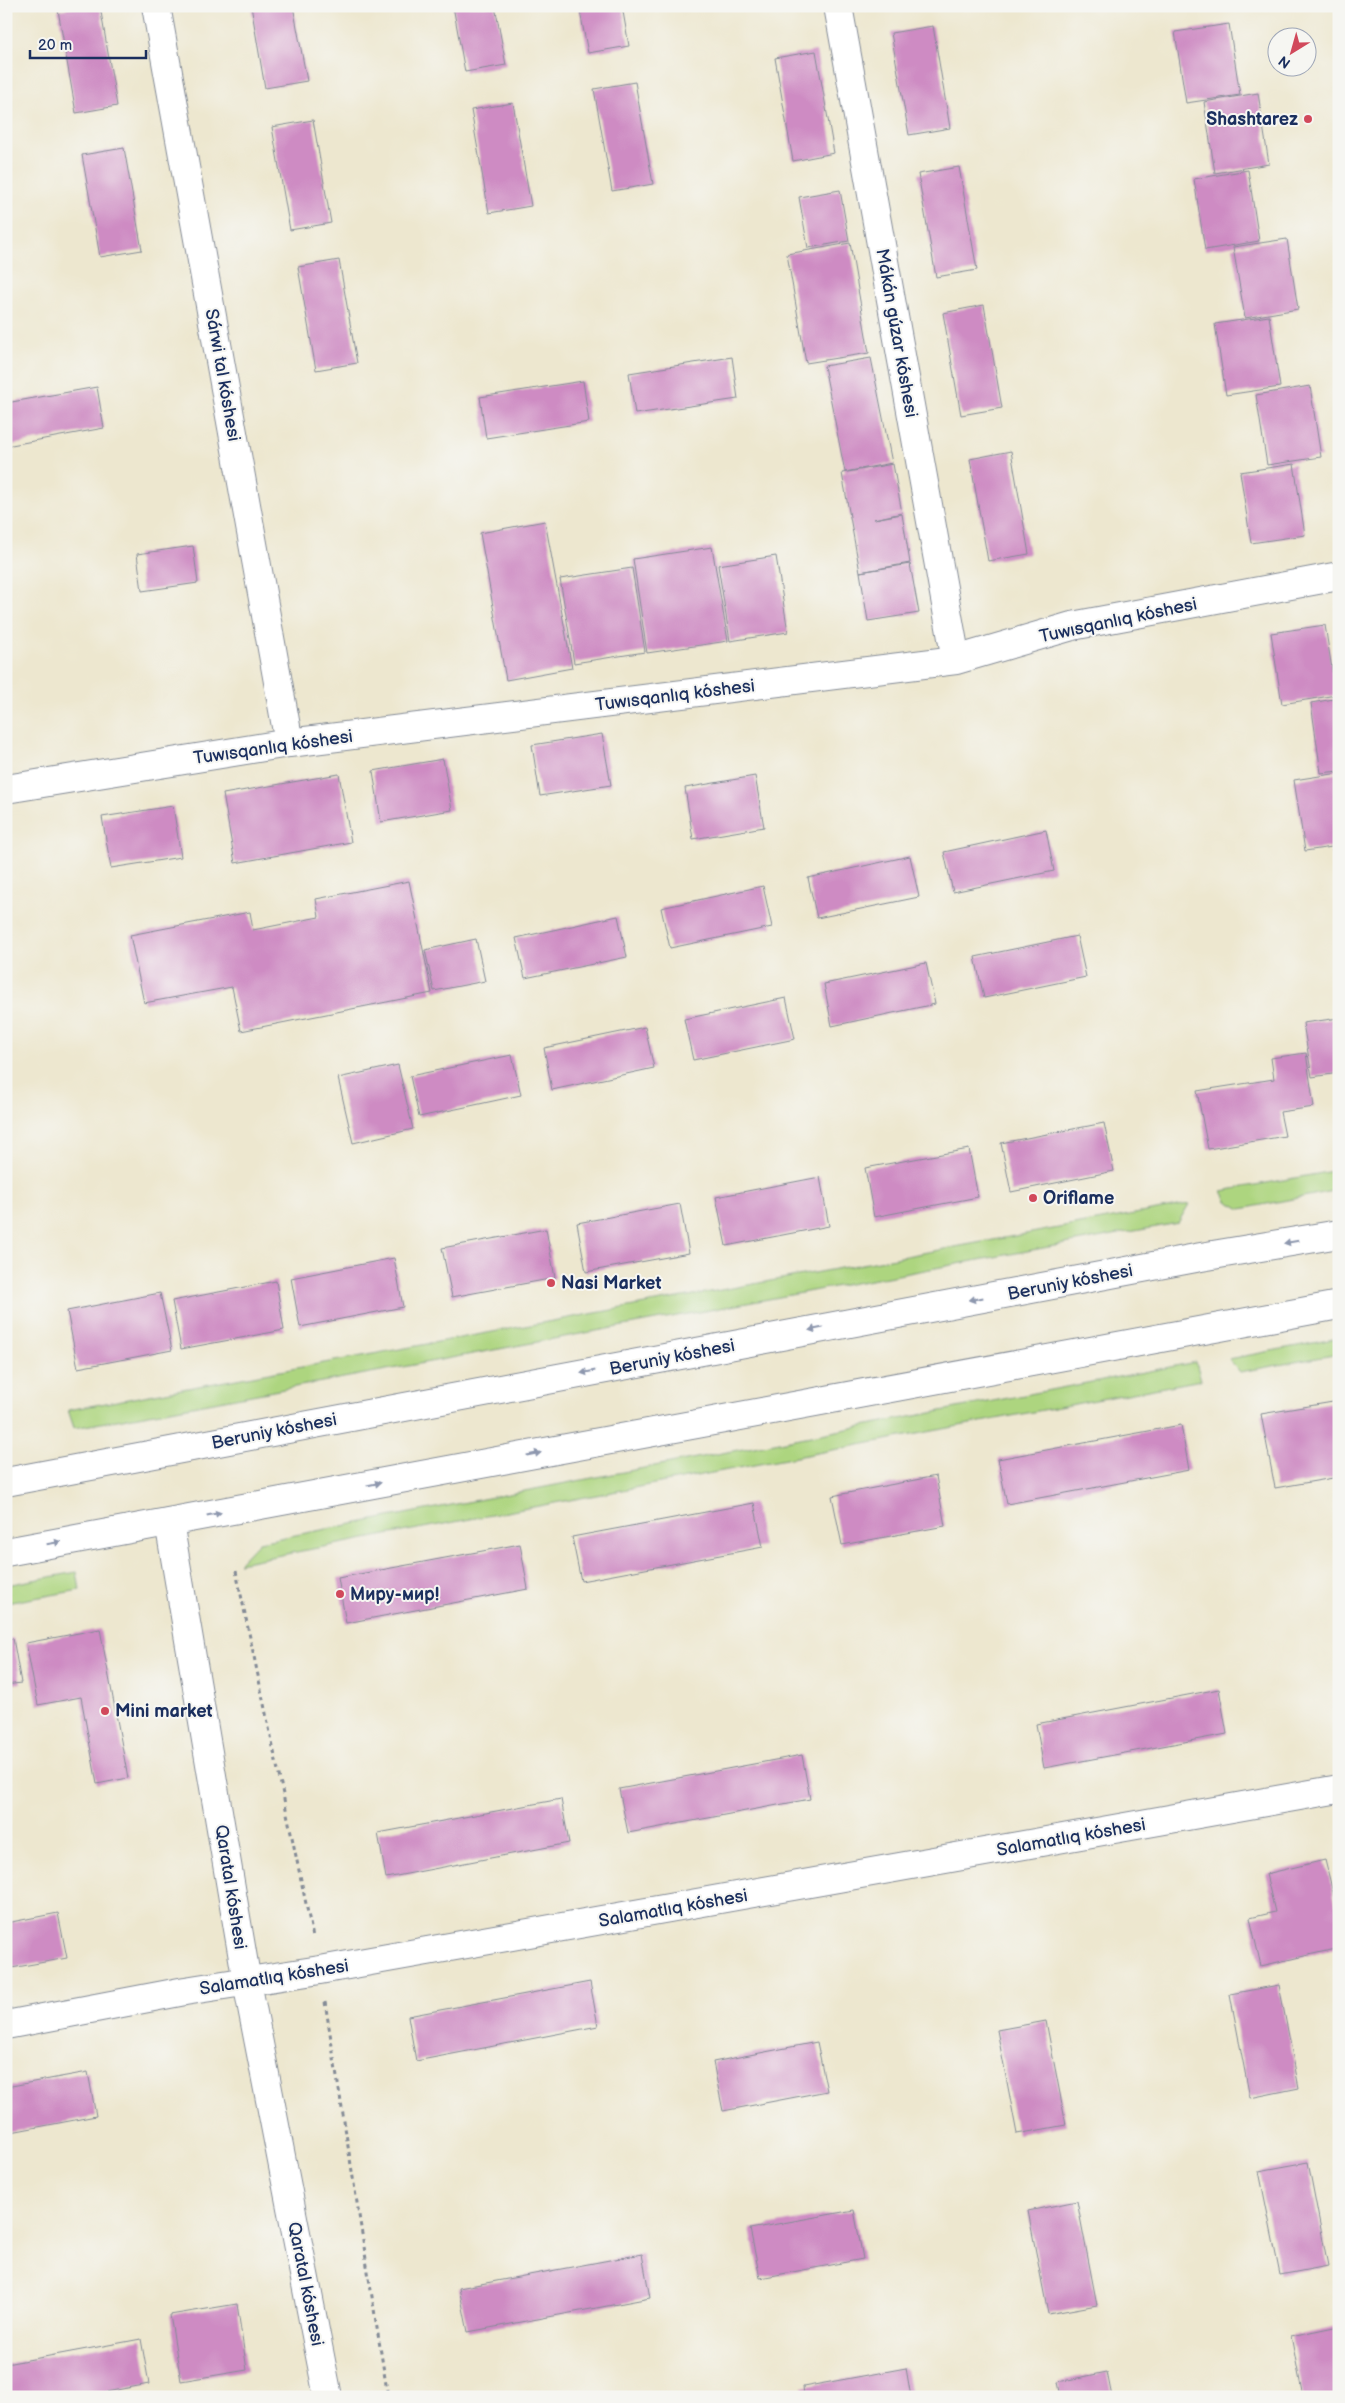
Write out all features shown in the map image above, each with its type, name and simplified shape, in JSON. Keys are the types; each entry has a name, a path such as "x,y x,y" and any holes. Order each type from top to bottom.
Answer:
{"street":[{"name":"Sárwi tal kóshesi","path":"156,6 289,743"},
{"name":"Mákán gúzar kóshesi","path":"838,6 956,660"},
{"name":"Tuwısqanlıq kóshesi","path":"6,789 289,743 956,660 1072,626 1339,576"},
{"name":"Beruniy kóshesi","path":"6,1482 1201,1257 1339,1234"},
{"path":"6,1552 1339,1305"},
{"name":"Qaratal kóshesi","path":"169,1522 246,1982 328,2397"},
{"name":"Salamatlıq kóshesi","path":"6,2025 1339,1789"}],"green space":[{"path":"1339,1170 1339,1190 1241,1209 1227,1201 1222,1191"},
{"path":"1189,1204 1178,1223 74,1428 68,1410"},
{"path":"1339,1338 1339,1354 1240,1372 1229,1359"},
{"path":"1196,1362 1201,1380 239,1563 259,1542"},
{"path":"77,1572 80,1590 6,1603 6,1585"}],"building":[{"path":"82,6 100,6 117,106 76,113 58,10"},
{"path":"251,6 293,6 307,81 265,88"},
{"path":"453,6 495,6 506,65 465,72"},
{"path":"579,6 622,6 629,46 588,53"},
{"path":"765,6 787,6 787,7 765,11"},
{"path":"1229,24 1240,95 1186,103 1175,32"},
{"path":"933,26 950,128 909,135 891,33"},
{"path":"816,51 834,153 793,161 775,58"},
{"path":"635,82 653,184 612,191 594,89"},
{"path":"1258,93 1269,164 1215,173 1204,102"},
{"path":"513,103 531,206 489,213 471,110"},
{"path":"313,120 331,223 290,230 272,127"},
{"path":"124,148 142,250 100,257 82,155"},
{"path":"959,167 977,270 936,277 918,174"},
{"path":"1248,170 1259,241 1205,250 1194,179"},
{"path":"840,190 849,241 808,248 799,197"},
{"path":"1287,239 1298,309 1245,318 1233,247"},
{"path":"850,243 869,353 806,363 787,254"},
{"path":"339,260 357,363 316,370 298,267"},
{"path":"984,305 1002,408 961,415 943,313"},
{"path":"1269,316 1280,387 1226,395 1215,324"},
{"path":"732,357 738,399 635,414 629,373"},
{"path":"871,358 892,463 845,472 824,366"},
{"path":"583,381 589,422 486,438 480,397"},
{"path":"1310,386 1321,457 1267,465 1256,395"},
{"path":"97,387 104,428 6,446 6,403"},
{"path":"1011,451 1029,554 988,561 970,459"},
{"path":"893,464 902,513 874,519 902,514 910,563 860,572 842,473"},
{"path":"1294,464 1305,535 1251,543 1240,472"},
{"path":"545,521 572,668 506,680 480,533"},
{"path":"193,546 198,583 142,591 137,554"},
{"path":"712,547 728,641 647,653 633,559"},
{"path":"776,556 788,632 730,641 718,565"},
{"path":"910,564 919,613 868,621 860,572"},
{"path":"632,568 645,652 574,663 560,579"},
{"path":"1325,625 1336,695 1282,704 1271,633"},
{"path":"1339,698 1339,771 1321,773 1311,703"},
{"path":"602,734 611,785 540,796 532,745"},
{"path":"443,759 452,810 381,822 373,771"},
{"path":"1339,773 1339,846 1305,851 1294,780"},
{"path":"339,774 351,842 235,863 223,794"},
{"path":"755,776 764,827 693,839 685,788"},
{"path":"173,806 181,857 111,868 102,817"},
{"path":"1046,830 1054,871 953,892 944,852"},
{"path":"1339,848 1339,885 1338,885 1332,849"},
{"path":"910,856 919,897 817,918 808,878"},
{"path":"409,881 432,993 241,1031 232,987 144,1003 130,935 250,912 253,930 319,917 316,899"},
{"path":"763,886 772,927 670,948 661,908"},
{"path":"618,916 627,957 525,978 516,938"},
{"path":"1077,936 1086,977 984,998 975,957"},
{"path":"476,939 485,981 434,991 425,950"},
{"path":"926,963 935,1004 832,1026 824,984"},
{"path":"786,998 795,1039 693,1060 684,1019"},
{"path":"1339,1018 1339,1073 1312,1077 1303,1023"},
{"path":"645,1027 654,1068 552,1090 544,1048"},
{"path":"1306,1053 1314,1107 1280,1112 1285,1136 1208,1149 1197,1091 1274,1079 1271,1058"},
{"path":"512,1055 521,1095 419,1117 410,1076"},
{"path":"398,1065 413,1129 353,1143 338,1078"},
{"path":"1104,1123 1114,1171 1011,1192 1001,1143"},
{"path":"969,1149 978,1197 874,1217 865,1168"},
{"path":"820,1177 829,1226 726,1246 716,1197"},
{"path":"680,1204 689,1253 586,1272 577,1223"},
{"path":"546,1229 555,1278 452,1297 442,1248"},
{"path":"394,1258 403,1307 300,1327 291,1278"},
{"path":"276,1281 284,1330 181,1349 172,1301"},
{"path":"160,1293 172,1350 78,1368 67,1311"},
{"path":"1339,1401 1339,1477 1275,1488 1261,1414"},
{"path":"1181,1425 1189,1470 1007,1504 998,1459"},
{"path":"936,1476 945,1526 842,1545 832,1496"},
{"path":"754,1503 763,1547 581,1581 572,1537"},
{"path":"520,1544 528,1589 346,1623 338,1578"},
{"path":"100,1629 128,1778 97,1784 81,1697 38,1705 26,1643"},
{"path":"13,1638 21,1683 6,1685 6,1640"},
{"path":"1219,1689 1227,1734 1044,1768 1036,1724"},
{"path":"802,1755 810,1799 628,1833 619,1789"},
{"path":"561,1799 569,1843 386,1878 378,1833"},
{"path":"1325,1860 1339,1917 1339,1948 1261,1966 1250,1918 1275,1912 1266,1874"},
{"path":"58,1913 67,1958 6,1969 6,1923"},
{"path":"590,1982 598,2026 416,2061 408,2016"},
{"path":"1279,1985 1299,2088 1250,2098 1230,1994"},
{"path":"1046,2021 1066,2125 1017,2134 997,2030"},
{"path":"817,2042 827,2091 723,2111 713,2062"},
{"path":"88,2072 96,2116 6,2133 6,2087"},
{"path":"1308,2162 1328,2266 1280,2275 1259,2171"},
{"path":"1077,2201 1097,2305 1048,2314 1028,2211"},
{"path":"854,2210 863,2259 760,2278 750,2229"},
{"path":"642,2254 650,2298 468,2332 459,2288"},
{"path":"237,2304 247,2370 181,2381 170,2315"},
{"path":"1339,2326 1339,2397 1303,2397 1291,2336"},
{"path":"141,2339 149,2384 79,2397 6,2397 6,2364"},
{"path":"906,2368 911,2397 804,2397 803,2387"},
{"path":"1107,2372 1112,2397 1061,2397 1058,2382"},
{"path":"746,2393 747,2397 734,2397 734,2396"}],"place":[{"name":"Shashtarez","path":"1308,119"},
{"name":"Oriflame","path":"1033,1198"},
{"name":"Nasi Market","path":"551,1283"},
{"name":"Миру-мир!","path":"340,1594"},
{"name":"Mini market","path":"105,1711"}]}
